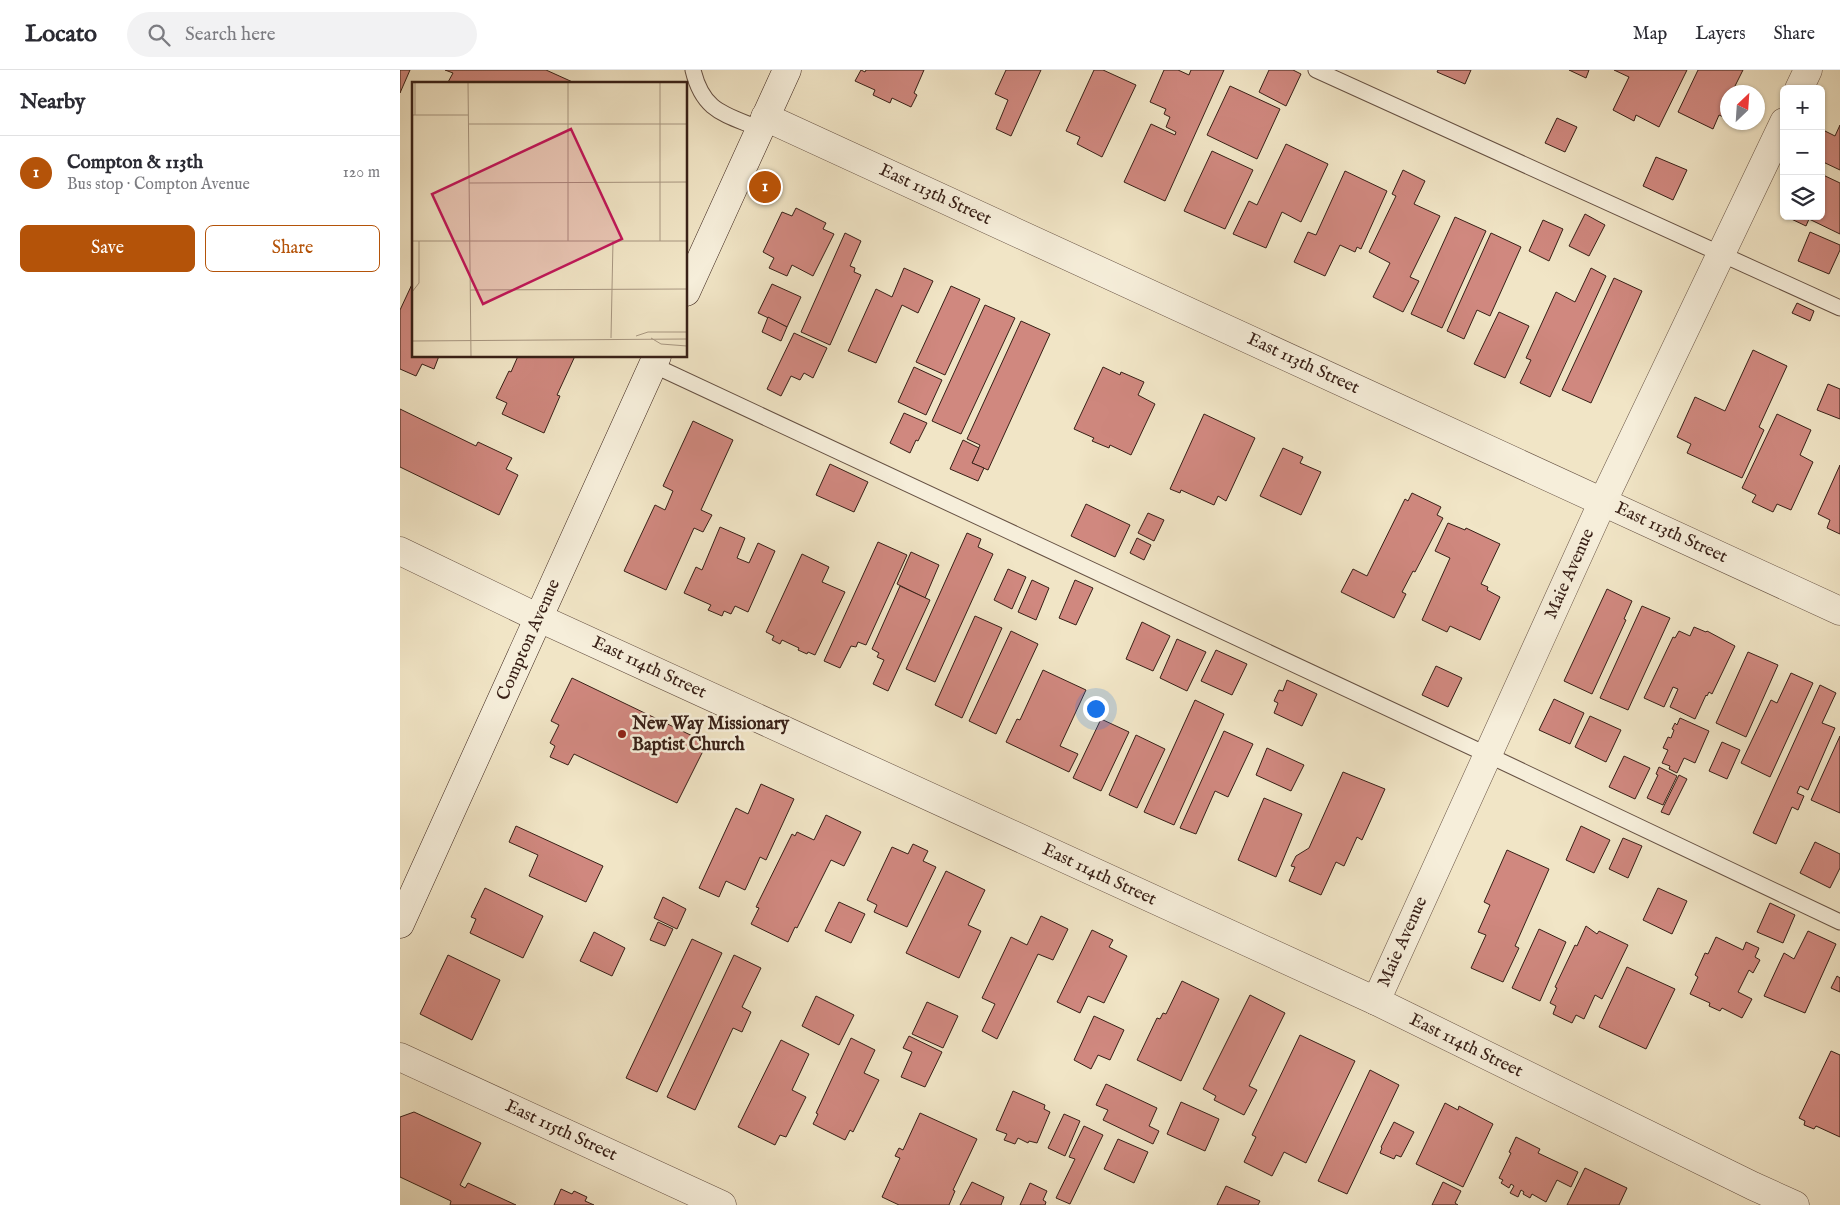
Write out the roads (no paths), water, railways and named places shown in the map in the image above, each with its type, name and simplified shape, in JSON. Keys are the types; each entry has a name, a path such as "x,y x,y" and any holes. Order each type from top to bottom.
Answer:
{"street":[{"path":"688,288 787,70"},
{"path":"1802,85 1808,70"},
{"name":"East 113th Street","path":"763,123 1603,501 1840,611"},
{"name":"Maie Avenue","path":"1376,1001 1603,501 1780,130"},
{"name":"Compton Avenue","path":"400,924 655,361"},
{"name":"East 114th Street","path":"400,551 539,618 1376,1001 1748,1196 1796,1205"},
{"name":"East 115th Street","path":"400,1057 722,1205"}],"lane":[{"path":"693,70 696,82 714,109 763,123"},
{"path":"1316,70 1840,308"},
{"path":"655,361 1840,922"}],"place":[{"name":"Compton & 113th","path":"765,187"},
{"name":"New Way Missionary Baptist Church","path":"622,734"}]}
